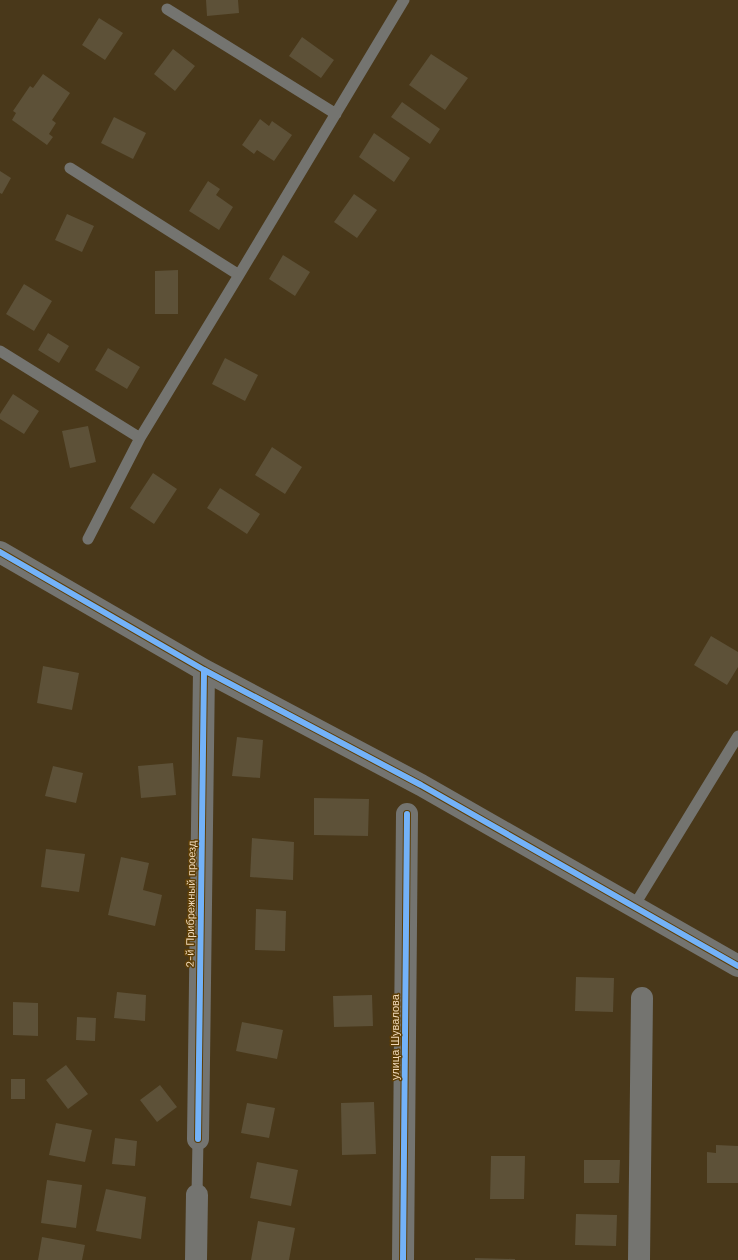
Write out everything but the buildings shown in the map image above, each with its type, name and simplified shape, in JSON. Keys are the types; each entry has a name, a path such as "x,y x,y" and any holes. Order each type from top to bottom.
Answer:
{"street":[{"path":"0,552 204,670 421,785 735,962"},
{"name":"2-й Прибрежный проезд","path":"198,1139 204,670"},
{"name":"улица Шувалова","path":"403,1260 407,814"},
{"path":"640,1260 642,998"},
{"path":"196,1260 197,1195"}],"lane":[{"path":"88,539 140,438 404,0"},
{"path":"166,9 336,114"},
{"path":"70,168 239,275"},
{"path":"0,351 140,438"},
{"path":"634,906 738,736"},
{"path":"197,1195 198,1139"}],"cycle path":[{"path":"0,552 204,670 421,785 738,966"},
{"path":"198,1139 204,670"},
{"path":"403,1260 407,814"}]}
